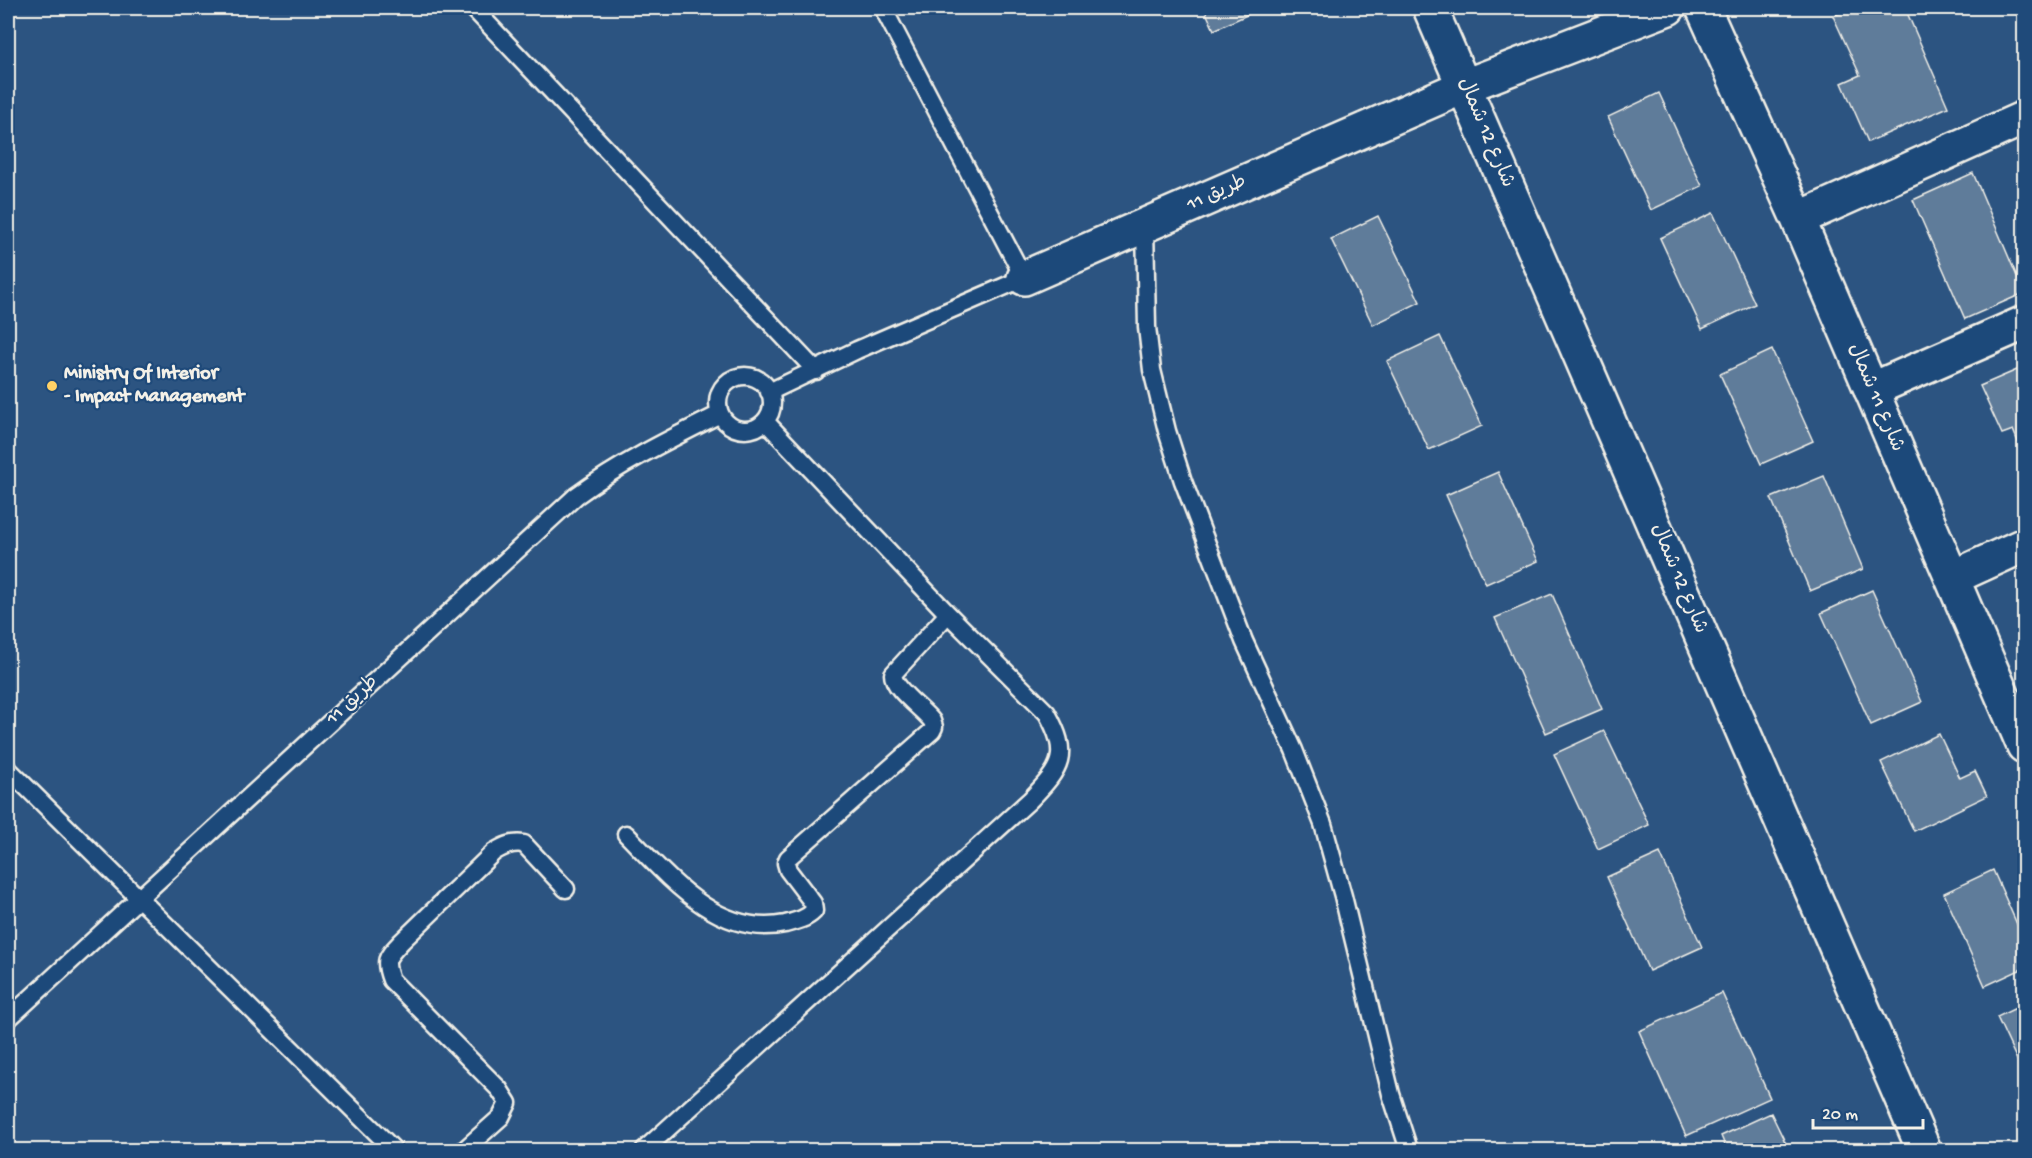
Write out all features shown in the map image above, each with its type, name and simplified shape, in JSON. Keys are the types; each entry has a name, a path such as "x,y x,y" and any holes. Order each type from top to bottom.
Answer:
{"street":[{"name":"شارع 12 شمال","path":"1430,8 1924,1150"},
{"name":"طريق 11","path":"1024,278 1465,86 1668,8"},
{"name":"شارع 11 شمال","path":"1703,8 1798,219 2025,746"},
{"path":"1798,219 2025,118"},
{"path":"1871,390 2025,324"},
{"path":"1952,578 2025,545"}],"lane":[{"path":"473,8 816,371"},
{"path":"883,8 1024,278"},
{"path":"1145,225 1149,349 1164,421 1183,481 1244,640 1294,750 1323,824 1343,896 1391,1094 1409,1150"},
{"name":"طريق 11","path":"770,392 857,350 1024,278"},
{"path":"755,377 764,383 770,392 772,402 770,412 765,421 756,428 746,430 736,428 726,423 720,414 718,404 720,394 725,384 734,378 755,377"},
{"name":"طريق 11","path":"8,1019 576,496 603,476 632,459 720,414"},
{"path":"644,1150 1021,808 1047,782 1058,766 1062,749 1057,732 1047,713 948,614 765,421"},
{"path":"626,834 683,890 717,914 736,922 766,926 802,920 809,916 814,911 813,903 788,870 786,863 788,858 932,731 934,727 932,721 898,687 893,674 948,614"},
{"path":"8,770 394,1150"},
{"path":"464,1150 501,1117 508,1103 499,1089 391,980 386,966 389,955 494,852 504,846 515,843 524,844 566,889"}],"building":[{"path":"1204,8 1262,8 1214,30"},
{"path":"1851,8 1905,8 1948,107 1868,142 1842,83 1860,75 1833,16"},
{"path":"1659,93 1702,186 1651,210 1608,117"},
{"path":"1973,173 2024,293 1965,319 1913,200"},
{"path":"1713,213 1755,304 1702,329 1660,238"},
{"path":"1378,216 1420,302 1373,325 1331,239"},
{"path":"1440,336 1482,426 1429,450 1387,361"},
{"path":"1772,350 1813,441 1761,464 1720,374"},
{"path":"2024,367 2024,456 2013,430 2002,434 1980,386"},
{"path":"1498,472 1538,561 1486,584 1446,495"},
{"path":"1824,476 1863,569 1810,591 1771,498"},
{"path":"1872,590 1922,702 1871,725 1821,613"},
{"path":"1552,594 1602,709 1546,733 1495,618"},
{"path":"1604,731 1649,825 1598,849 1554,754"},
{"path":"1939,734 1960,778 1975,771 1987,796 1914,831 1881,762"},
{"path":"1660,853 1702,947 1649,971 1607,877"},
{"path":"1993,870 2024,940 2024,968 1985,986 1944,893"},
{"path":"1722,993 1770,1098 1686,1136 1639,1031"},
{"path":"2024,1004 2024,1075 1997,1017"},
{"path":"1771,1113 1789,1150 1727,1150 1721,1136"}],"place":[{"name":"Ministry Of Interior - Impact Management","path":"52,386"}]}
